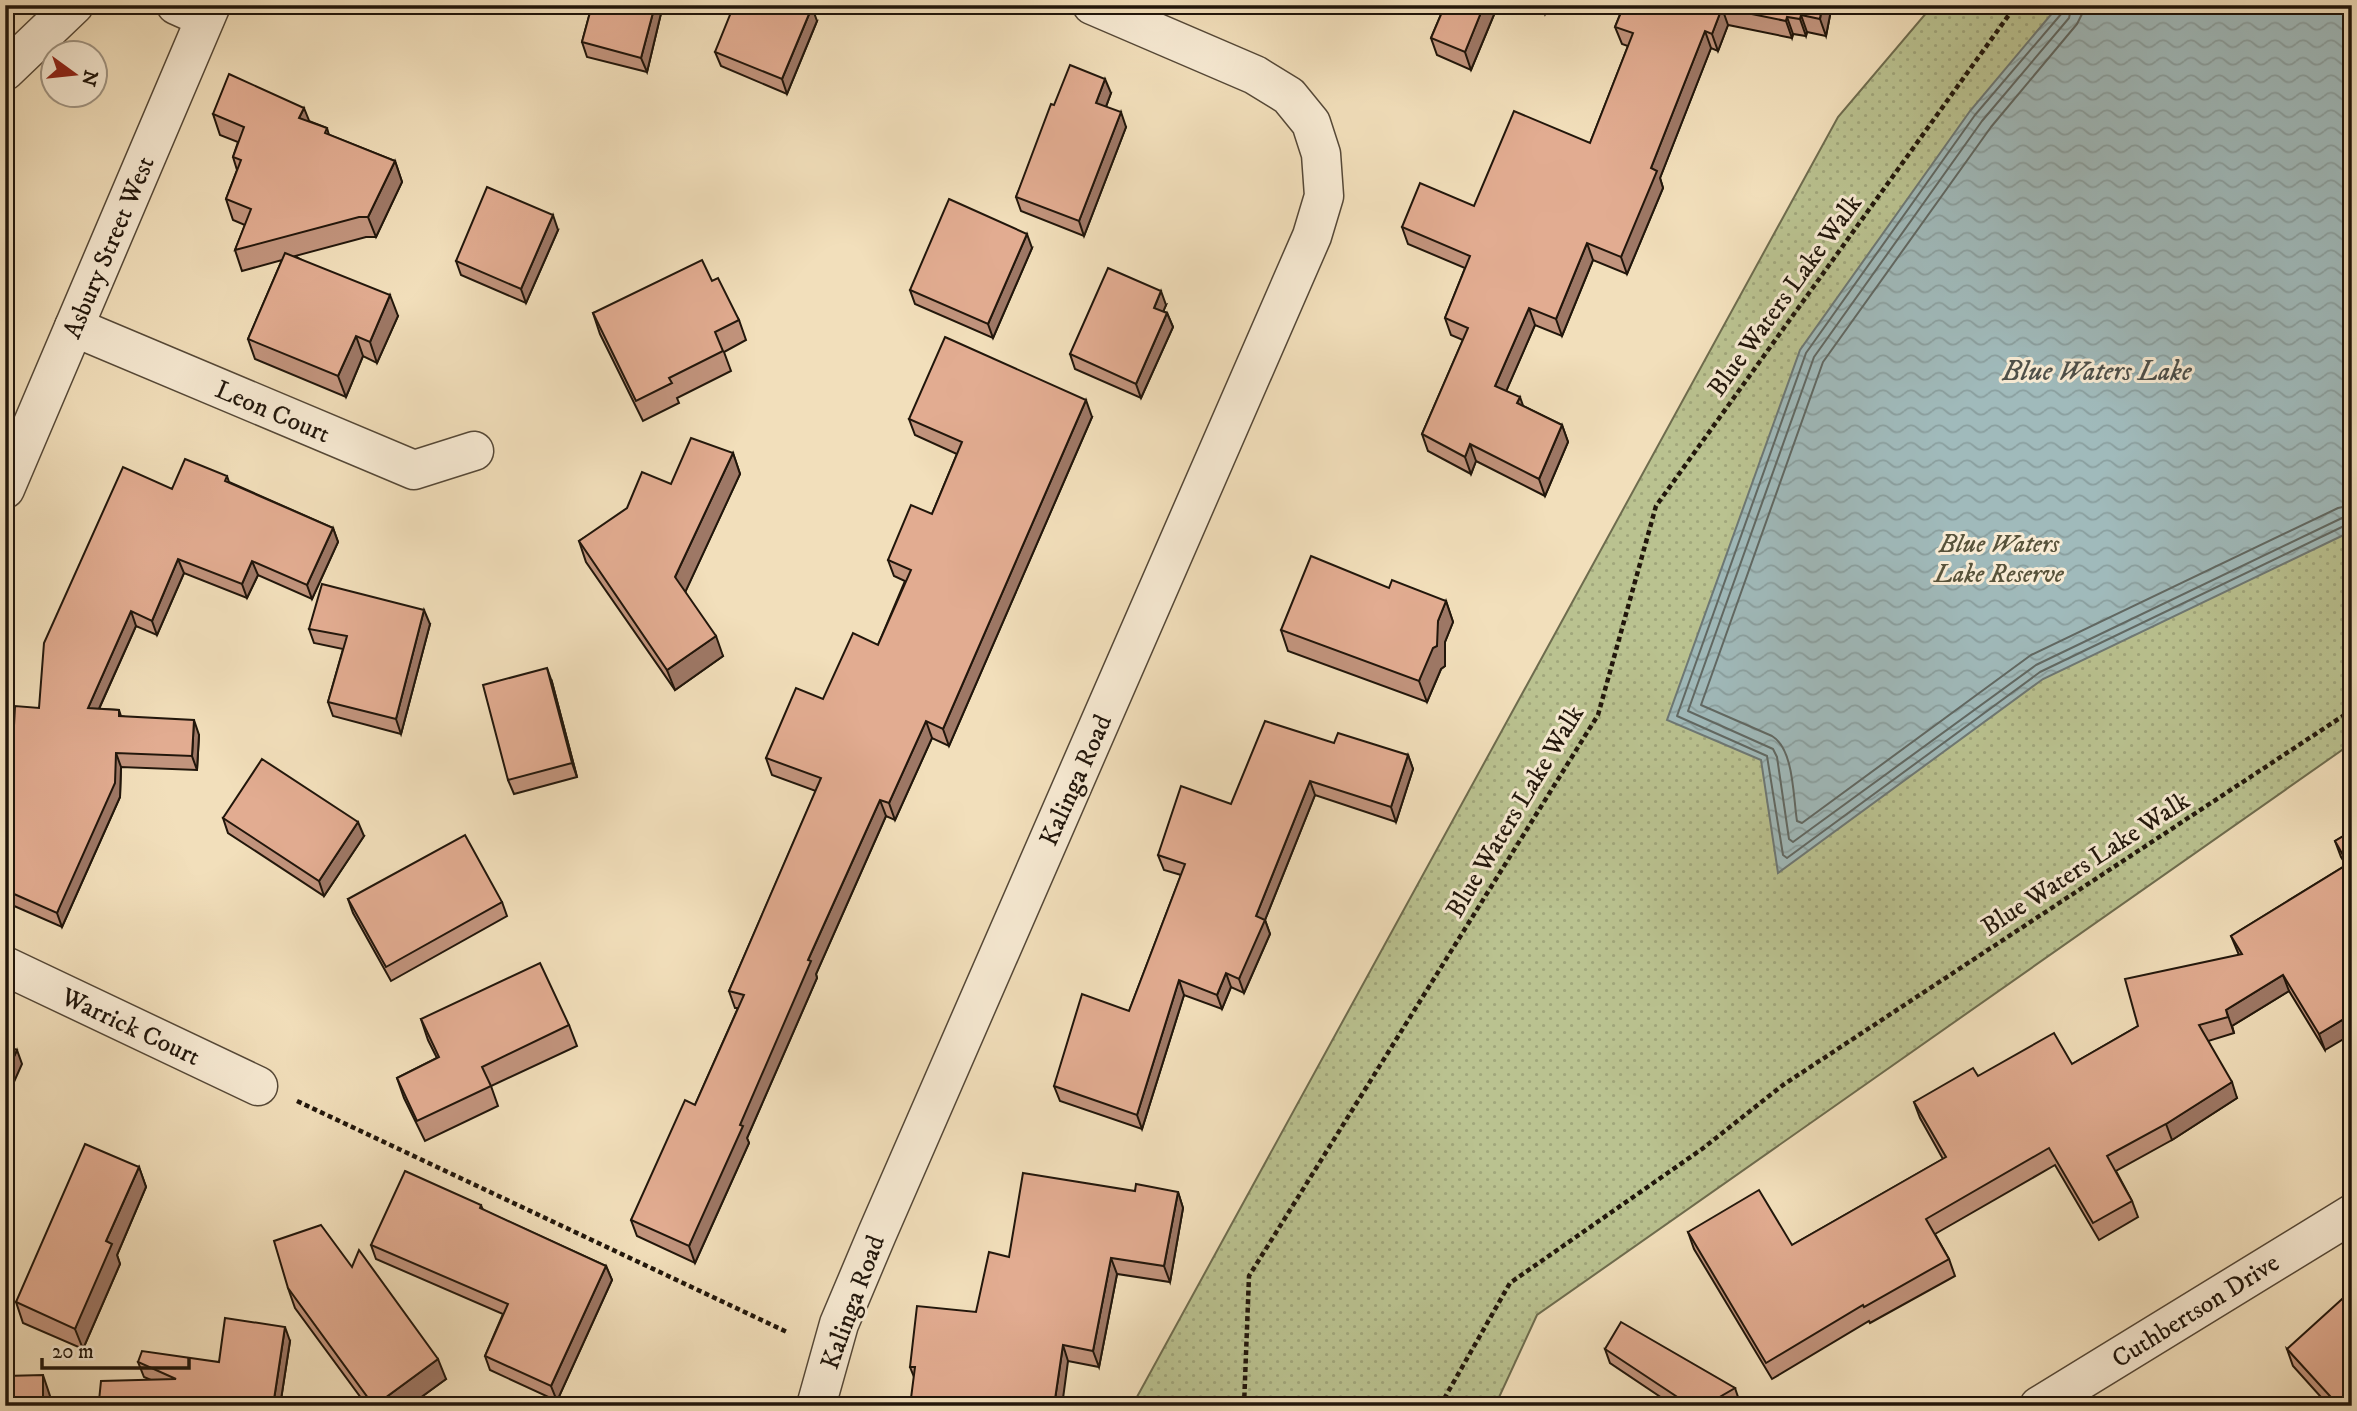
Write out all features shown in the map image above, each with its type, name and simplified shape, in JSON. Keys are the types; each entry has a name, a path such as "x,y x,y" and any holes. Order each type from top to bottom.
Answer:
{"street":[{"path":"5,71 75,5"},
{"name":"Kalinga Road","path":"817,1406 839,1324 1312,236 1324,196 1321,154 1311,123 1289,96 1147,17 1092,5"},
{"name":"Asbury Street West","path":"5,489 74,327 198,10"},
{"name":"Leon Court","path":"74,327 414,470 474,451"},
{"name":"Warrick Court","path":"5,967 258,1086"},
{"name":"Cuthbertson Drive","path":"2039,1406 2352,1214"}],"path":[{"name":"Blue Waters Lake Walk","path":"1244,1406 1249,1276 1598,715 1656,506 2016,5"},
{"name":"Blue Waters Lake Walk","path":"1440,1406 1510,1283 1702,1149 1783,1085 2352,710"},
{"path":"258,1086 295,1100 831,1353"}],"green space":[{"name":"Blue Waters Lake Reserve","path":"1933,5 2352,5 2352,743 1537,1315 1495,1406 1132,1406 1838,117"}],"water":[{"name":"Blue Waters Lake","path":"2059,5 2352,5 2352,531 2043,679 1778,873 1761,760 1667,720 1800,350 1970,111"}],"building":[{"path":"592,5 655,5 641,58 582,42"},
{"path":"734,5 812,7 782,79 715,52"},
{"path":"1445,5 1484,5 1465,52 1431,38"},
{"path":"1624,5 1822,5 1820,19 1801,15 1800,19 1787,17 1786,21 1722,8 1712,34 1705,31 1651,168 1657,171 1621,257 1587,243 1556,319 1529,308 1495,386 1520,397 1517,403 1562,425 1539,479 1470,444 1465,457 1422,434 1468,328 1445,318 1470,256 1402,227 1420,183 1474,206 1514,111 1590,143 1633,33 1615,27"},
{"path":"1070,65 1105,79 1096,103 1121,112 1079,221 1016,197 1051,104 1054,105"},
{"path":"229,74 304,108 299,118 327,128 325,133 395,161 368,217 359,217 235,250 251,209 226,199 241,160 233,157 244,127 213,114"},
{"path":"487,187 553,215 521,289 456,261"},
{"path":"949,199 1027,234 988,324 910,290"},
{"path":"285,253 390,295 370,342 356,336 338,376 248,339"},
{"path":"702,260 712,281 718,278 739,320 715,332 723,351 669,378 672,383 636,401 593,313"},
{"path":"1108,268 1161,291 1154,308 1167,313 1136,384 1070,354"},
{"path":"945,337 1086,400 943,729 926,721 889,803 880,800 808,960 811,961 740,1125 743,1126 689,1246 631,1220 685,1100 695,1105 744,995 729,991 821,778 766,758 796,688 823,699 853,633 878,645 911,570 888,560 911,505 932,514 962,442 909,419"},
{"path":"691,438 733,453 675,577 716,636 667,670 579,541 627,508 642,472 671,484"},
{"path":"185,459 227,476 225,481 333,528 307,585 252,561 242,584 178,559 152,621 131,611 88,708 119,710 119,716 194,720 192,756 116,753 115,783 57,913 5,890 5,876 10,866 5,864 5,800 10,802 15,706 39,708 44,643 123,467 172,489"},
{"path":"1311,556 1389,588 1392,580 1446,601 1438,621 1437,646 1433,648 1419,681 1281,630"},
{"path":"322,584 424,610 396,719 328,702 347,636 309,629"},
{"path":"547,668 572,763 508,780 483,685"},
{"path":"1265,721 1334,743 1338,733 1408,755 1391,807 1310,781 1256,916 1265,920 1239,979 1226,973 1217,995 1179,980 1137,1115 1054,1086 1082,994 1129,1011 1185,864 1158,855 1181,786 1231,804"},
{"path":"262,759 358,822 319,881 223,818"},
{"path":"2352,831 2352,1014 2319,1034 2283,975 2226,1010 2228,1017 2199,1025 2232,1082 2166,1124 2107,1156 2132,1201 2093,1223 2049,1148 1926,1219 1949,1259 1864,1307 1863,1305 1766,1363 1688,1232 1759,1190 1792,1245 1946,1157 1914,1102 1973,1068 1978,1076 2054,1033 2072,1064 2138,1026 2125,979 2242,954 2231,936 2348,864 2335,841"},
{"path":"465,835 502,902 386,967 348,899"},
{"path":"540,963 569,1025 482,1067 491,1086 417,1121 397,1078 439,1057 421,1019"},
{"path":"5,1045 17,1050 5,1076"},
{"path":"85,1144 139,1167 106,1241 112,1244 75,1329 16,1302"},
{"path":"405,1171 606,1266 551,1386 485,1356 508,1304 371,1245"},
{"path":"1023,1173 1135,1191 1136,1184 1178,1192 1164,1266 1111,1258 1093,1351 1063,1345 1054,1406 910,1406 915,1367 910,1367 917,1306 976,1312 989,1252 1009,1257"},
{"path":"321,1225 352,1267 359,1250 438,1359 374,1406 288,1288 274,1241"},
{"path":"2352,1290 2352,1406 2339,1406 2287,1349"},
{"path":"225,1318 285,1327 273,1406 128,1406 99,1401 101,1381 176,1379 138,1362 142,1351 219,1362"},
{"path":"1621,1322 1735,1388 1704,1406 1691,1406 1605,1349"},
{"path":"43,1375 43,1406 5,1406 5,1376"}]}
